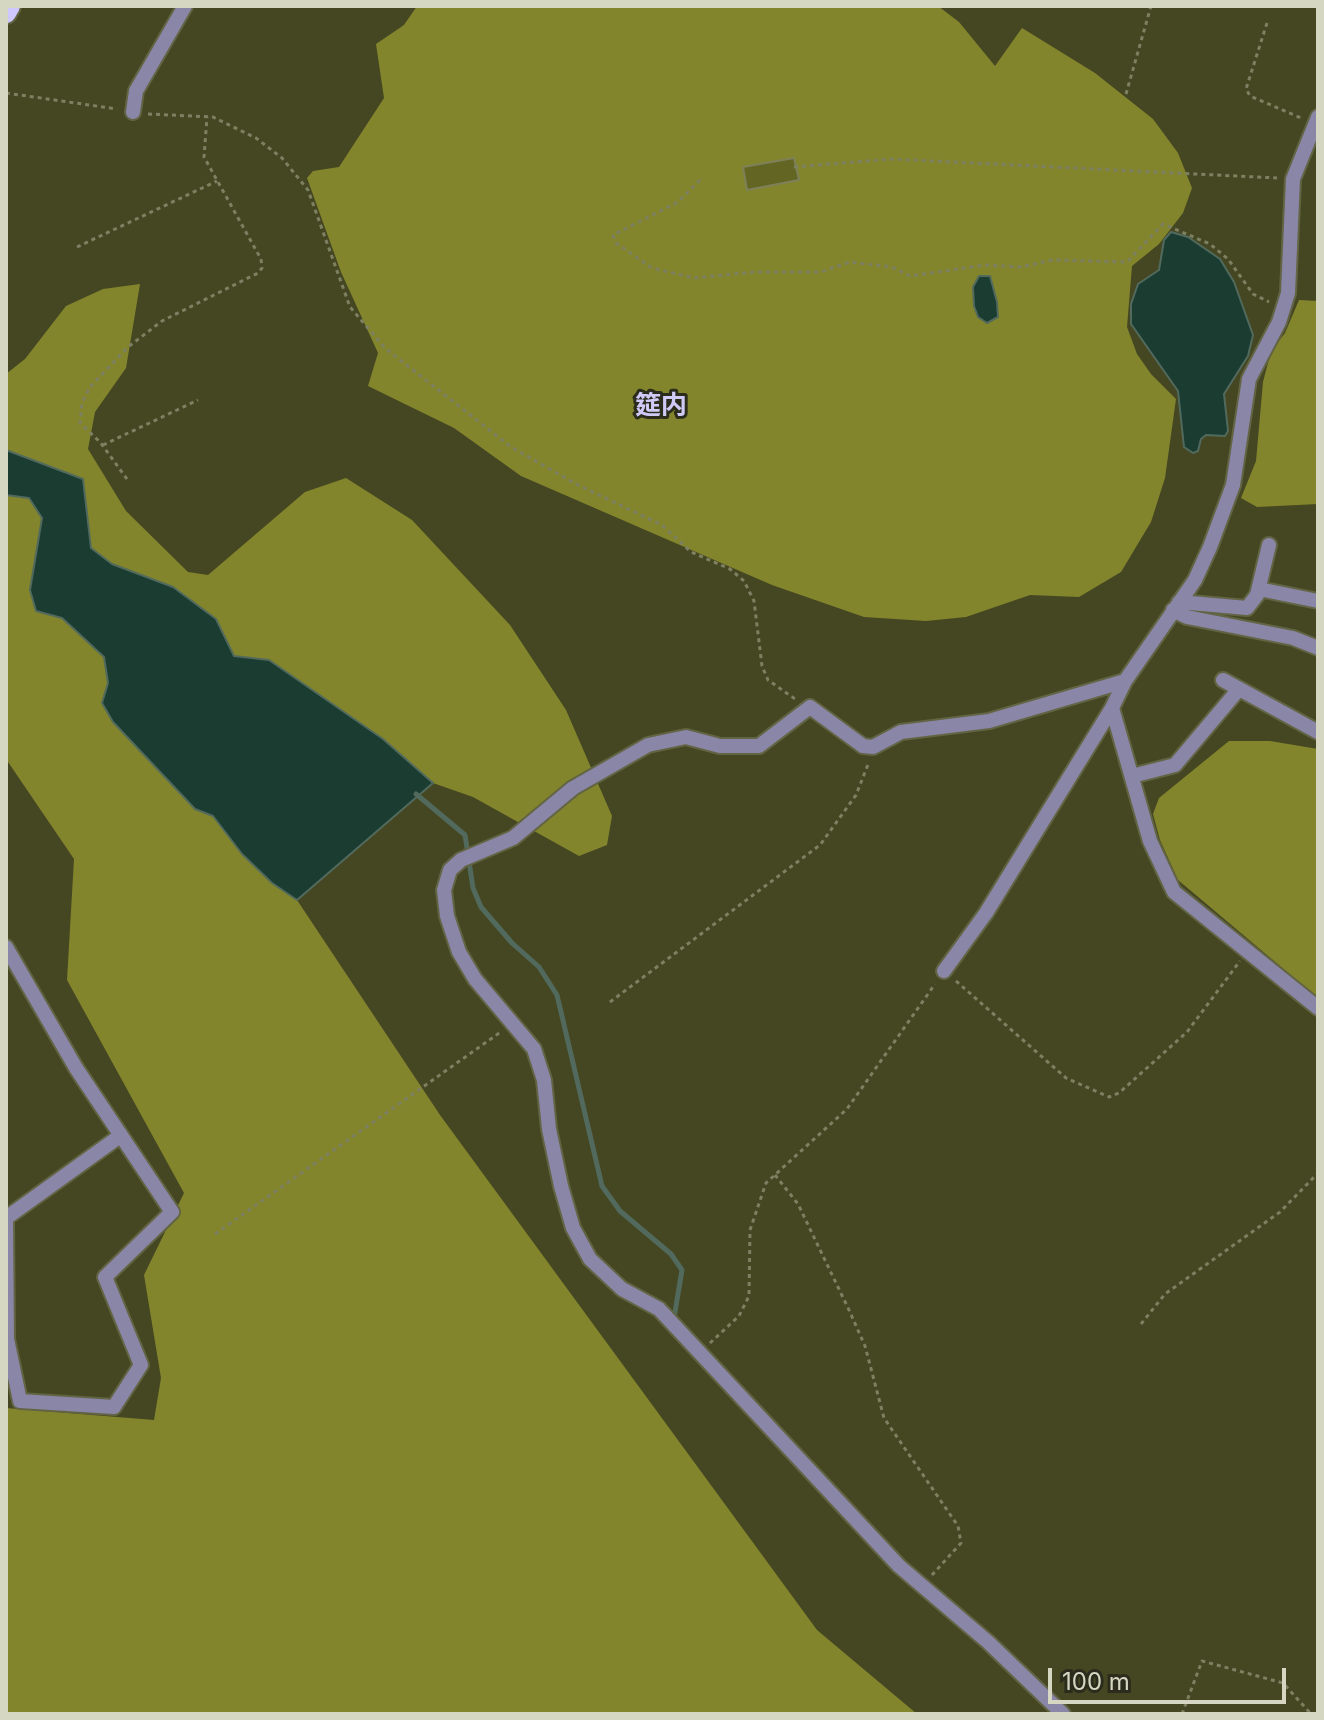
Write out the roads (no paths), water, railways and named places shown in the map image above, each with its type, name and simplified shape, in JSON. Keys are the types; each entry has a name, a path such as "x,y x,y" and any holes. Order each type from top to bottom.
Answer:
{"main road":[{"path":"6,13 10,6"}],"street":[{"path":"133,112 136,91 185,6"},
{"path":"944,971 986,913 1112,708 1125,681 1176,606 1210,547 1233,485 1249,379 1285,304 1291,277 1293,179 1316,121"},
{"path":"1176,606 1241,609 1253,603 1269,545"},
{"path":"1259,589 1318,601"},
{"path":"1176,606 1201,621 1293,638 1318,648"},
{"path":"1223,680 1318,732"},
{"path":"1063,1714 988,1642 922,1587 841,1506 659,1309 622,1289 590,1259 573,1228 561,1186 549,1129 544,1080 534,1049 475,979 459,952 444,890 450,870 461,860 513,838 573,788 648,745 686,737 720,746 759,746 810,707 863,746 873,747 901,732 989,721 1125,681"},
{"path":"1132,776 1175,765 1239,689"},
{"path":"1112,708 1150,841 1174,892 1318,1008"},
{"path":"6,947 76,1068 172,1212 105,1277 141,1365 114,1407 20,1401 7,1339 6,1218 120,1136"}],"waterway":[{"path":"416,794 465,835 473,888 481,907 512,943 539,967 557,995 602,1186 620,1211 671,1254 682,1270 674,1318"}],"district":[{"name":"筵内","path":"661,406"}]}
